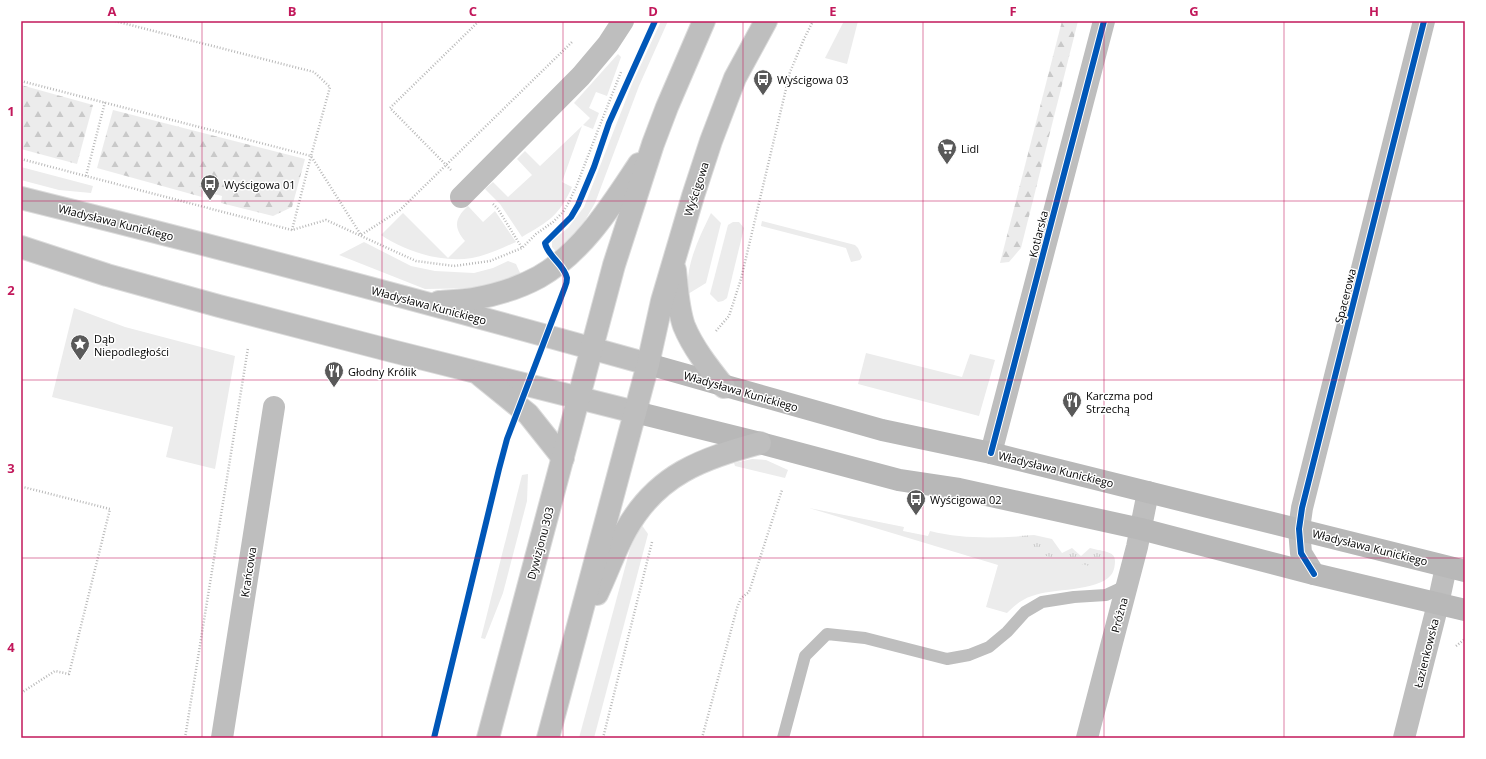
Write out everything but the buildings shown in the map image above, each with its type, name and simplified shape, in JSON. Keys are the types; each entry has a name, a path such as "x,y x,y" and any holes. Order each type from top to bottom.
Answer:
{"main road":[{"path":"461,197 581,76 608,44 623,21"},
{"path":"592,349 614,265 653,144 667,107 704,21"},
{"name":"Wyścigowa","path":"648,364 662,302 693,196 719,120 735,78 766,21"},
{"name":"Kotlarska","path":"991,453 1104,21"},
{"name":"Spacerowa","path":"1314,574 1301,553 1298,529 1424,21"},
{"path":"423,303 472,300 505,291 539,277 558,264 585,240 616,199 653,144"},
{"name":"Władysława Kunickiego","path":"21,198 154,231 423,303 648,364 724,387 882,430 991,453 1456,569"},
{"path":"21,247 114,277 478,373 760,443 899,480 958,489 1141,529 1314,574 1465,610"},
{"path":"674,261 679,305 684,326 704,361 724,387"},
{"name":"Dywizjonu 303","path":"488,738 592,349"},
{"path":"548,738 648,364"},
{"path":"478,373 528,414 563,458"},
{"name":"Krańcowa","path":"222,738 274,407"},
{"path":"569,657 626,530 647,499 683,471 721,454 760,443"},
{"name":"Próżna","path":"1087,738 1129,579 1148,492"},
{"name":"Łazienkowska","path":"1404,738 1438,604 1456,569"}],"lane":[{"path":"783,738 805,656 827,634 865,638 947,659 969,655 988,647 1007,632 1025,612 1042,602 1074,597 1106,595 1119,589 1129,579"}],"path":[{"path":"21,158 292,230 330,87 314,72 115,21"},
{"path":"446,164 390,108 479,21"},
{"path":"729,316 741,279 790,72 813,21"},
{"path":"21,81 311,156 361,235 400,210 574,40"},
{"path":"86,176 105,102"},
{"path":"185,738 248,348"},
{"path":"21,693 55,671 68,674 110,509 23,487"},
{"path":"702,738 737,608 741,598 749,592 782,490"},
{"path":"603,738 654,536"}],"green space":[{"path":"661,21 668,21 639,86 595,203 583,224 557,253 552,247 552,241 568,228 584,207 632,84"},
{"path":"844,21 858,21 847,64 825,58"},
{"path":"1062,21 1078,21 1021,248 1009,262 1000,263"},
{"path":"618,54 621,57 607,96 596,92 589,108 599,113 593,129 583,125 590,118 574,103"},
{"path":"21,85 93,105 77,164 21,149"},
{"path":"113,110 305,159 292,207 273,216 221,203 222,196 203,191 202,197 97,168"},
{"path":"582,126 562,182 572,187 567,197 552,217 522,237 500,204 485,189 493,182 508,197 532,175 517,159 525,151 540,166"},
{"path":"21,167 93,186 91,193 59,190 21,180"},
{"path":"468,206 483,222 495,211 516,242 478,257 448,259 425,255 413,251 381,235 403,213 448,258 465,241 457,227 457,223 460,215"},
{"path":"711,213 721,223 706,283 688,294 691,262"},
{"path":"762,221 855,245 862,257 860,260 851,262 846,248 761,226"},
{"path":"733,222 739,222 744,228 727,298 718,302 710,294 728,225"},
{"path":"364,242 411,266 435,271 474,273 493,268 508,261 516,264 521,275 481,288 425,289 339,255"},
{"path":"74,308 125,327 235,356 215,469 166,457 173,427 52,397"},
{"path":"866,353 962,377 970,354 995,360 979,416 858,384"},
{"path":"752,459 766,460 788,470 785,478 735,466 734,463"},
{"path":"528,474 527,501 503,593 485,639 481,638 522,475"},
{"path":"809,508 904,527 903,531 928,536 930,531 942,534 978,537 1026,536 1032,547 1089,561 1099,550 1107,552 1112,554 1115,558 1115,566 1111,575 1096,584 1041,593 1018,603 1007,613 986,607 998,565"},
{"path":"641,524 648,534 594,738 579,738 630,549"},
{"path":"1034,535 1052,539 1062,553 1072,548 1081,556 1090,548 1106,552 1094,567 1029,552 1019,536"}],"cycle path":[{"path":"434,738 507,439 566,283 567,278 563,269 549,252 545,243 571,217 578,205 594,167 609,123 655,21"},
{"path":"991,453 1104,21"},
{"path":"1314,574 1301,553 1299,529 1302,508 1424,21"}],"place":[{"name":"Wyścigowa 03","path":"763,96"},
{"name":"Lidl","path":"947,165"},
{"name":"Wyścigowa 01","path":"210,201"},
{"name":"Dąb Niepodległości","path":"80,361"},
{"name":"Głodny Królik","path":"334,388"},
{"name":"Karczma pod Strzechą","path":"1072,418"},
{"name":"Wyścigowa 02","path":"916,516"}]}
